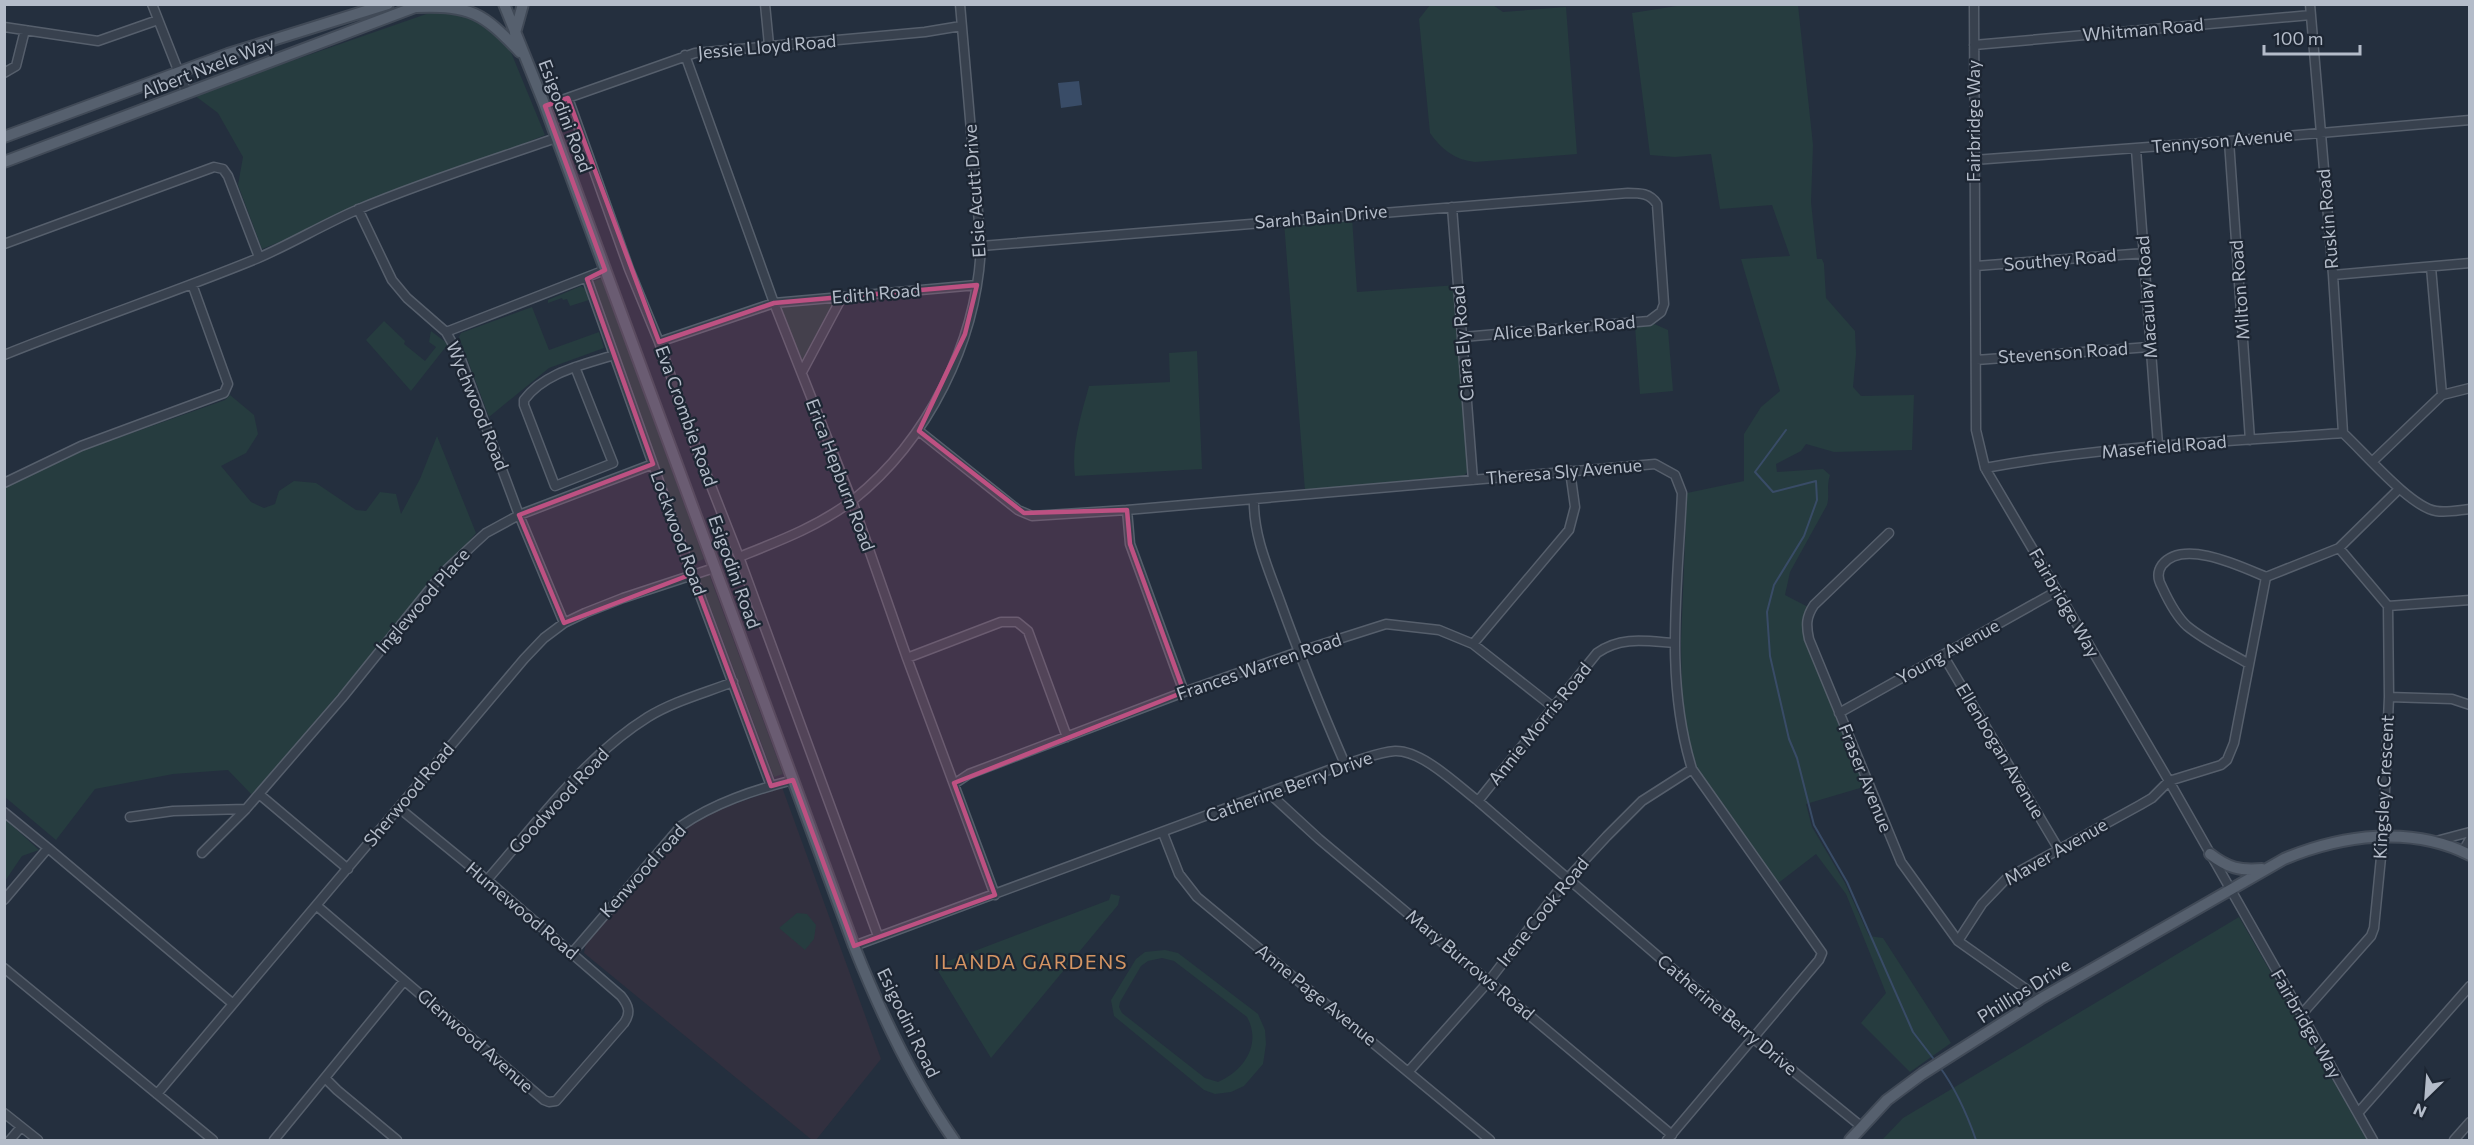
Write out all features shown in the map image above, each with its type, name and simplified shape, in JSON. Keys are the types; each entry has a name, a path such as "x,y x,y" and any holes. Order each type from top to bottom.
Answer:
{"main road":[{"name":"Albert Nxele Way","path":"4,137 284,35 388,4"},
{"name":"Esigodini Road","path":"504,4 545,106 854,946 892,1036 950,1139"},
{"path":"515,33 523,4"},
{"name":"Albert Nxele Way","path":"4,162 419,6 446,6 475,13 494,24 524,56"},
{"name":"Phillips Drive","path":"1850,1140 1887,1101 1922,1074 2040,999 2231,891 2265,869 2308,849 2336,841 2383,837 2436,842 2466,853"},
{"path":"2210,854 2236,870 2265,869"}],"street":[{"path":"152,4 187,93"},
{"path":"765,4 769,45"},
{"name":"Elsie Acutt Drive","path":"740,558 800,532 852,501 882,475 919,430 950,370 965,334 977,285 981,246 960,4"},
{"name":"Fairbridge Way","path":"1974,4 1976,430 1985,468 2169,781 2373,1140"},
{"name":"Ruskin Road","path":"2310,4 2333,274 2343,433"},
{"name":"Whitman Road","path":"1974,45 2311,15"},
{"path":"4,27 98,40 158,20"},
{"name":"Jessie Lloyd Road","path":"545,106 685,55 769,45 925,32 961,26"},
{"path":"4,73 16,66 25,30"},
{"name":"Erica Hepburn Road","path":"685,55 774,303 852,501 907,658 995,895"},
{"name":"Eva Crombie Road","path":"568,99 629,269 659,342 693,440 740,558 878,936"},
{"name":"Tennyson Avenue","path":"1974,160 2469,120"},
{"path":"4,356 86,322 259,257 358,209 556,138"},
{"name":"Milton Road","path":"2229,141 2250,440"},
{"name":"Macaulay Road","path":"2136,148 2158,446"},
{"path":"4,244 219,168 228,176 259,257"},
{"name":"Sarah Bain Drive","path":"981,246 1628,193 1642,193 1650,196 1657,204"},
{"name":"Alice Barker Road","path":"1463,337 1649,321 1657,316 1664,304 1657,204"},
{"name":"Clara Ely Road","path":"1452,207 1473,480"},
{"name":"Wychwood Road","path":"358,209 395,285 447,332 460,357 519,515 564,623"},
{"name":"Southey Road","path":"1976,266 2145,253"},
{"path":"2333,274 2469,263"},
{"path":"2431,267 2442,395"},
{"path":"447,332 587,279 605,270"},
{"name":"Lockwood Road","path":"587,279 692,574 771,786"},
{"path":"4,483 81,446 224,393 228,384 192,284"},
{"name":"Edith Road","path":"659,342 774,303 977,285"},
{"path":"802,372 842,297"},
{"name":"Stevenson Road","path":"1976,360 2149,347"},
{"path":"575,367 613,463 555,486 524,400 549,377 575,367 614,355"},
{"path":"2373,461 2442,395 2469,388"},
{"name":"Theresa Sly Avenue","path":"919,430 1024,513 1032,516 1127,510 1655,464 1670,470 1682,493 1674,643 1676,692 1682,738 1692,769 1822,953 1819,960 1754,1039"},
{"path":"2343,433 2399,489 2428,509 2436,511 2469,509"},
{"name":"Masefield Road","path":"1985,468 2033,459 2158,446 2343,433"},
{"name":"Inglewood Place","path":"202,853 246,809 342,698 442,574 486,533 519,515 653,464"},
{"path":"1473,644 1569,530 1575,507 1570,471"},
{"path":"2249,664 2185,624 2160,584 2158,574 2160,567 2167,560 2177,556 2199,554 2217,558 2266,577 2339,548 2399,489"},
{"path":"1254,499 1254,522 1262,552 1298,652 1345,765"},
{"path":"1127,510 1130,544 1184,692"},
{"name":"Fraser Avenue","path":"1888,533 1814,605 1808,614 1806,625 1809,639 1900,862 1958,941 2040,999"},
{"path":"2339,548 2388,606 2469,600"},
{"name":"Sherwood Road","path":"157,1094 543,638 564,623 623,598 714,568"},
{"path":"2169,781 2221,765 2227,760 2234,743 2266,577"},
{"name":"Young Avenue","path":"1839,713 2057,591"},
{"name":"Kingsley Crescent","path":"2301,1015 2371,936 2374,928 2383,837 2389,697 2388,606"},
{"path":"907,658 1001,622 1017,622 1028,632 1067,737"},
{"name":"Frances Warren Road","path":"954,784 969,774 1184,692 1386,624 1439,630 1473,644 1553,707"},
{"name":"Annie Morris Road","path":"1478,801 1597,653 1611,644 1636,640 1674,643"},
{"name":"Ellenbogan Avenue","path":"1943,655 2058,848"},
{"name":"Goodwood Road","path":"487,880 586,767 632,729 661,710 733,682"},
{"path":"2389,697 2452,699 2469,705"},
{"name":"Catherine Berry Drive","path":"854,946 1345,765 1386,752 1408,752 1439,771 1478,801 1754,1039 1862,1127"},
{"name":"Irene Cook Road","path":"1408,1071 1489,981 1567,879 1634,808 1692,769"},
{"name":"Kenwood road","path":"572,953 681,826 699,814 771,786 793,780"},
{"name":"Maver Avenue","path":"1958,941 1982,904 2000,884 2020,869 2152,798 2169,781"},
{"name":"Mary Burrows Road","path":"1269,793 1319,839 1489,981 1669,1138"},
{"path":"259,794 348,869"},
{"name":"Humewood Road","path":"399,808 487,880 627,1003 629,1014 624,1023"},
{"path":"130,817 173,812 246,809"},
{"path":"4,812 232,1003"},
{"path":"2436,842 2469,832"},
{"name":"Anne Page Avenue","path":"1163,833 1179,874 1197,897 1490,1140"},
{"path":"2466,853 2469,839"},
{"path":"4,900 48,848"},
{"name":"Glenwood Avenue","path":"318,906 549,1102 556,1101 624,1023"},
{"path":"4,968 208,1139"},
{"path":"274,1140 404,981"},
{"path":"2358,1113 2469,986"},
{"path":"1669,1138 1754,1039"},
{"path":"326,1079 397,1140"},
{"path":"4,1113 38,1140"},
{"path":"2454,1140 2469,1122"},
{"path":"10,1140 21,1127"}],"highlighted area":[{"path":"568,98 659,342 774,303 977,285 965,334 919,431 1024,513 1127,510 1130,544 1184,692 954,783 995,895 854,946 793,780 771,786 692,574 564,623 519,515 653,464 587,279 605,270 545,106"}],"shaded area":[{"path":"782,787 881,1059 816,1140 812,1140 584,953 586,942 684,829 701,816"}],"green space":[{"path":"1430,5 1493,5 1503,12 1566,7 1577,154 1475,162 1449,153 1439,144 1430,133 1419,19"},
{"path":"1683,5 1798,5 1813,145 1811,202 1817,259 1822,259 1824,264 1826,298 1855,331 1856,354 1853,387 1861,396 1914,395 1912,450 1834,452 1806,444 1801,451 1776,464 1777,472 1823,469 1830,475 1827,505 1790,572 1785,595 1810,608 1804,625 1867,786 1806,804 1812,827 1845,883 1869,936 1883,938 1951,1043 1910,1072 1861,1023 1886,993 1846,894 1816,854 1777,884 1696,768 1688,738 1682,694 1681,642 1687,493 1744,481 1744,434 1761,407 1780,391 1741,259 1790,256 1772,205 1720,209 1711,154 1675,157 1650,155 1632,13"},
{"path":"455,10 475,17 508,45 545,135 262,249 238,185 243,157 218,113 194,95 435,11"},
{"path":"1352,217 1357,292 1458,285 1471,469 1462,477 1305,491 1284,222"},
{"path":"602,278 704,559 694,563 592,282"},
{"path":"581,286 588,291 594,307 589,300 570,306 567,299 562,298 548,303 548,300"},
{"path":"838,299 802,367 777,304"},
{"path":"532,307 549,350 599,332 604,348 549,368 489,417 459,337 461,333"},
{"path":"384,321 405,341 404,344 425,361 436,347 429,342 431,331 448,344 411,391 366,340"},
{"path":"1652,323 1668,330 1673,391 1640,394 1635,326"},
{"path":"1197,351 1202,469 1075,476 1074,453 1089,386 1170,382 1169,353"},
{"path":"230,395 254,415 258,434 246,453 221,466 251,502 264,508 275,504 279,491 294,481 316,483 356,510 366,511 380,492 396,494 401,514 420,479 437,436 476,533 252,795 228,770 173,774 95,789 56,840 5,797 5,488 84,450 225,400"},
{"path":"709,574 783,774 774,777 699,577"},
{"path":"5,819 39,850 22,856 5,881"},
{"path":"1111,894 1120,896 1118,905 991,1058 935,966 1109,900"},
{"path":"797,913 807,914 816,925 814,939 805,950 779,928"},
{"path":"2239,917 2367,1140 1882,1140 1903,1118"},
{"path":"1165,950 1178,953 1258,1014 1265,1030 1266,1044 1263,1064 1244,1086 1231,1092 1215,1094 1204,1090 1114,1016 1111,1000 1136,959 1145,952","holes":["1162,958 1174,961 1247,1017 1251,1027 1251,1047 1248,1056 1236,1071 1218,1082 1205,1078 1122,1013 1119,1007 1141,966 1148,961"]}],"water":[{"path":"1079,81 1082,105 1061,108 1058,83"}],"waterway":[{"path":"1786,430 1755,472 1773,492 1816,481 1817,500 1804,536 1774,585 1767,612 1770,656 1789,739 1797,758 1814,825 1847,882 1913,1032 1936,1062"},
{"path":"1939,1066 1961,1102 1976,1140"}],"district":[{"name":"ILANDA GARDENS","path":"1031,962"}]}
